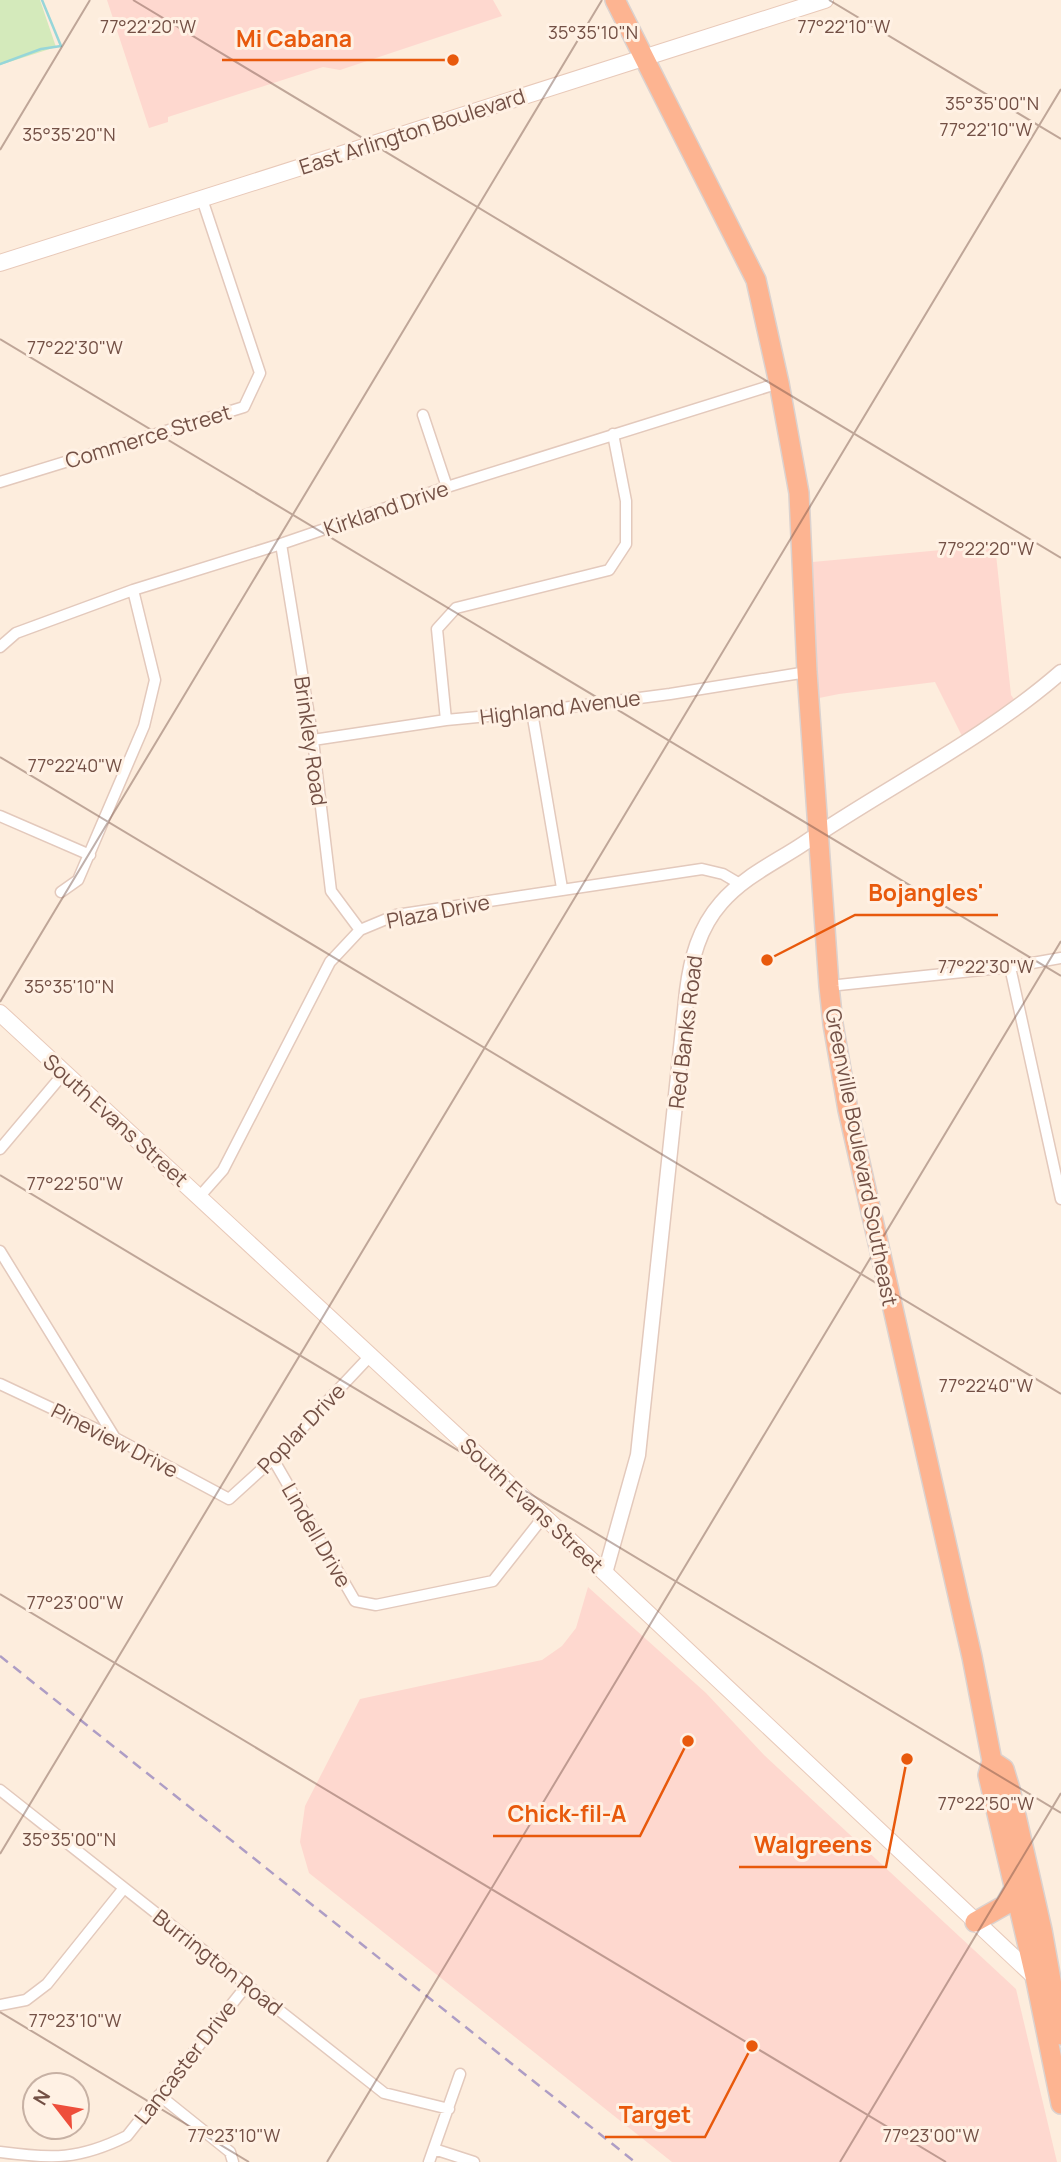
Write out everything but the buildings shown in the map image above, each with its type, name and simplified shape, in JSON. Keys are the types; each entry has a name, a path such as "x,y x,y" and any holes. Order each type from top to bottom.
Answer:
{"highway":[{"name":"Greenville Boulevard Southeast","path":"615,0 755,279 779,383 799,493 807,672 829,986 848,1110 972,1657 992,1761 1004,1769 1010,1789 1057,1997 1061,2035"},
{"path":"992,1761 988,1775 1035,1976 1061,2104"},
{"path":"975,1922 1005,1905 1014,1889"}],"main road":[{"name":"East Arlington Boulevard","path":"0,263 825,0"},
{"name":"South Evans Street","path":"0,1013 544,1516 1057,1997"}],"street":[{"name":"Commerce Street","path":"0,482 244,407 260,373 202,198"},
{"name":"Kirkland Drive","path":"0,647 16,633 133,590 281,544 447,487 779,383"},
{"path":"423,415 447,487"},
{"path":"446,720 437,629 456,608 609,570 626,544 626,501 613,434"},
{"name":"Brinkley Road","path":"281,544 313,740 331,891 360,930"},
{"path":"61,892 78,880 90,855 144,726 155,680 133,590"},
{"name":"Highland Avenue","path":"313,740 446,720 670,694 807,672"},
{"name":"Red Banks Road","path":"605,1573 638,1455 690,970 695,948 705,927 720,903 740,884 818,832 983,730 1060,675"},
{"path":"532,712 562,888"},
{"path":"0,816 90,855"},
{"name":"Plaza Drive","path":"200,1196 223,1170 330,962 360,930 396,915 702,869 723,874 740,884"},
{"path":"829,986 1010,967 1061,958"},
{"path":"1010,967 1061,1199"},
{"path":"0,1149 64,1073"},
{"path":"0,1251 114,1438"},
{"name":"Poplar Drive","path":"229,1499 273,1459 371,1355"},
{"name":"Pineview Drive","path":"0,1384 114,1438 229,1499"},
{"name":"Lindell Drive","path":"273,1459 355,1601 376,1605 493,1581 544,1516"},
{"name":"Burrington Road","path":"0,1790 384,2093 449,2109"},
{"path":"0,2005 26,2000 47,1984 124,1888"},
{"name":"Lancaster Drive","path":"0,2152 38,2160 75,2156 101,2149 127,2136 247,1985"},
{"path":"429,2162 460,2074"},
{"path":"159,2095 230,2152 233,2162"},
{"path":"434,2149 474,2162"}],"shaded area":[{"path":"107,0 493,0 502,16 340,70 323,67 168,117 168,122 149,128"},
{"path":"995,545 1011,695 1018,705 965,742 935,682 809,700 802,563"},
{"path":"588,1587 706,1693 764,1755 1016,1989 1057,2162 672,2162 309,1873 300,1842 305,1806 360,1699 542,1660 562,1646 576,1628"}],"green space":[{"path":"0,0 40,0 56,47 0,65"}],"waterway":[{"path":"0,64 41,49 61,46 42,0"}],"railway":[{"path":"0,1656 635,2162"}],"place":[{"name":"Mi Cabana","path":"453,60"},
{"name":"Bojangles'","path":"767,960"},
{"name":"Chick-fil-A","path":"688,1741"},
{"name":"Walgreens","path":"907,1759"},
{"name":"Target","path":"752,2046"}]}
